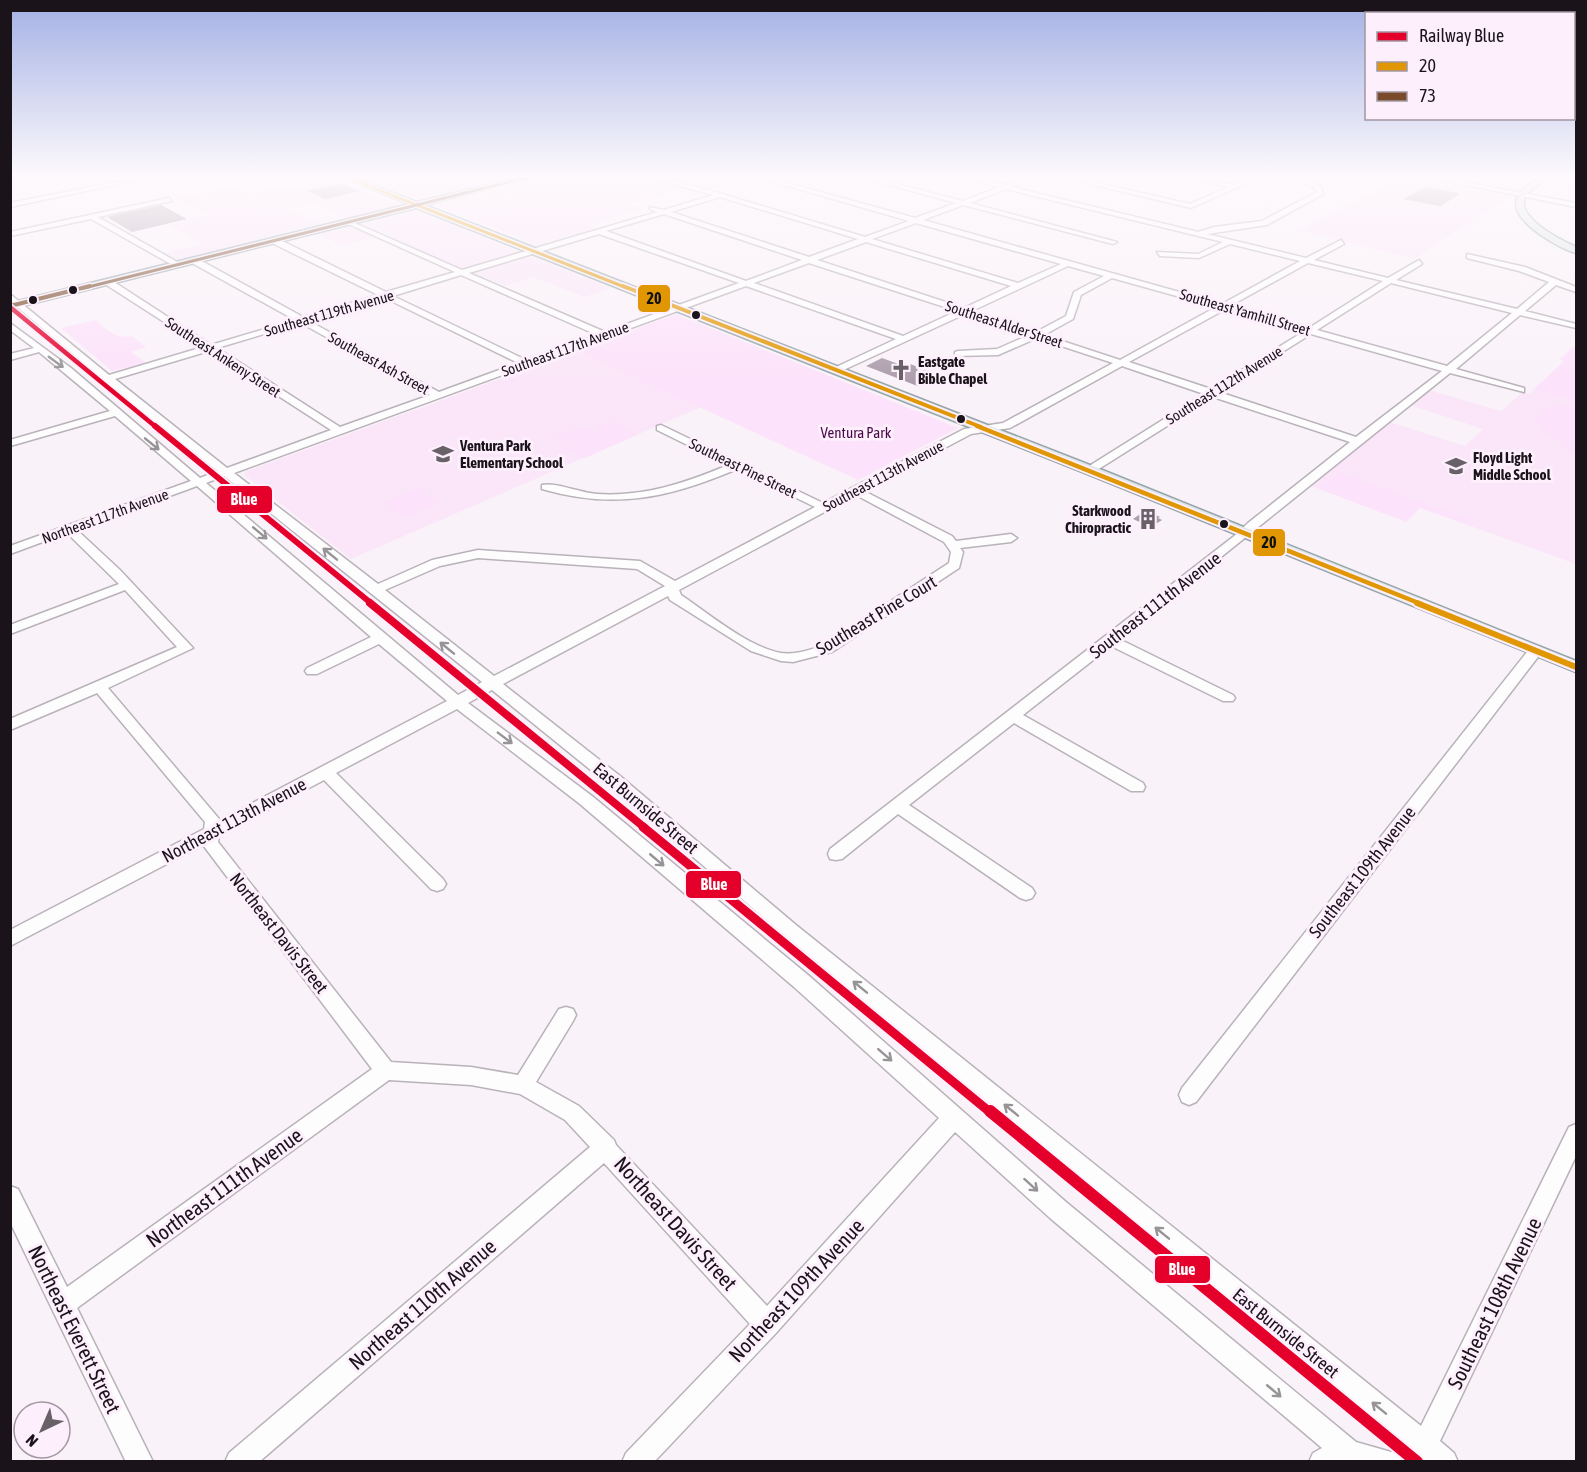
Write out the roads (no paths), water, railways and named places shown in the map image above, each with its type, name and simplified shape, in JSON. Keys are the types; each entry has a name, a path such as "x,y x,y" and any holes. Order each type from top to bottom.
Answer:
{"main road":[{"path":"15,305 256,246"},
{"path":"522,246 1090,470 1576,667"}],"street":[{"path":"143,246 176,265"},
{"path":"285,246 526,364"},
{"path":"401,246 604,335"},
{"name":"Southeast 119th Avenue","path":"109,378 554,246"},
{"path":"641,246 903,339"},
{"name":"Southeast Alder Street","path":"765,246 1357,441"},
{"name":"Southeast 117th Avenue","path":"199,482 847,246"},
{"path":"887,246 1019,285"},
{"name":"Southeast Yamhill Street","path":"1007,246 1521,390"},
{"path":"1161,254 1199,256 1221,246"},
{"path":"1247,246 1310,259 1576,326"},
{"name":"Southeast 113th Avenue","path":"459,702 968,431 1005,427 1334,246"},
{"path":"1470,256 1522,269 1576,290"},
{"name":"Southeast Ash Street","path":"195,261 437,396"},
{"name":"Southeast 112th Avenue","path":"1090,470 1419,262"},
{"path":"837,370 1068,263"},
{"path":"958,354 998,352 1038,335 1070,317 1077,294 1112,275"},
{"name":"Southeast Ankeny Street","path":"108,282 339,431"},
{"name":"Southeast 111th Avenue","path":"836,854 1110,640 1445,369 1480,345 1517,311 1554,282"},
{"name":"East Burnside Street","path":"10,296 15,305 109,378 161,423 227,472 614,780 790,930 1445,1461"},
{"name":"East Burnside Street","path":"10,325 117,412 459,702 620,829 801,981 1058,1210 1354,1457"},
{"path":"10,357 39,349"},
{"path":"10,443 117,412"},
{"name":"Southeast Pine Street","path":"661,428 825,508"},
{"path":"546,487 570,495 596,498 644,497 688,486 737,465"},
{"name":"Northeast 117th Avenue","path":"10,550 199,482"},
{"path":"856,491 939,532 955,545 1011,538"},
{"path":"10,725 186,648 127,585 69,529"},
{"name":"Southeast Pine Court","path":"376,590 436,563 478,554 628,563 655,572 670,583 675,597 759,649 781,657 796,657 827,649 955,565 957,552 955,545"},
{"path":"10,630 127,585"},
{"path":"312,671 382,638"},
{"path":"1110,640 1228,698"},
{"name":"Southeast 109th Avenue","path":"1189,1095 1536,650"},
{"name":"Northeast Davis Street","path":"99,686 213,821 210,843 386,1071 471,1076 523,1085 572,1113 606,1147 767,1324"},
{"name":"Northeast 113th Avenue","path":"10,939 459,702"},
{"path":"1013,716 1137,787"},
{"path":"325,772 437,884"},
{"path":"898,806 1026,893"},
{"path":"523,1085 566,1016"},
{"name":"Northeast 111th Avenue","path":"63,1304 386,1071"},
{"name":"Northeast 109th Avenue","path":"635,1461 767,1324 955,1116"},
{"name":"Southeast 108th Avenue","path":"1425,1445 1576,1134"},
{"name":"Northeast 110th Avenue","path":"238,1461 606,1147"},
{"name":"Northeast Everett Street","path":"10,1197 140,1461"},
{"path":"1399,1461 1412,1457 1425,1445"},
{"path":"1323,1461 1341,1452 1354,1457 1383,1461"}],"rail line":[{"name":"Blue","path":"10,307 1417,1462"}],"place":[{"name":"Eastgate Bible Chapel","path":"901,370"},
{"name":"Ventura Park Elementary School","path":"443,454"},
{"name":"Floyd Light Middle School","path":"1456,466"},
{"name":"Starkwood Chiropractic","path":"1148,519"}],"park label":[{"name":"Ventura Park","path":"856,432"}]}
